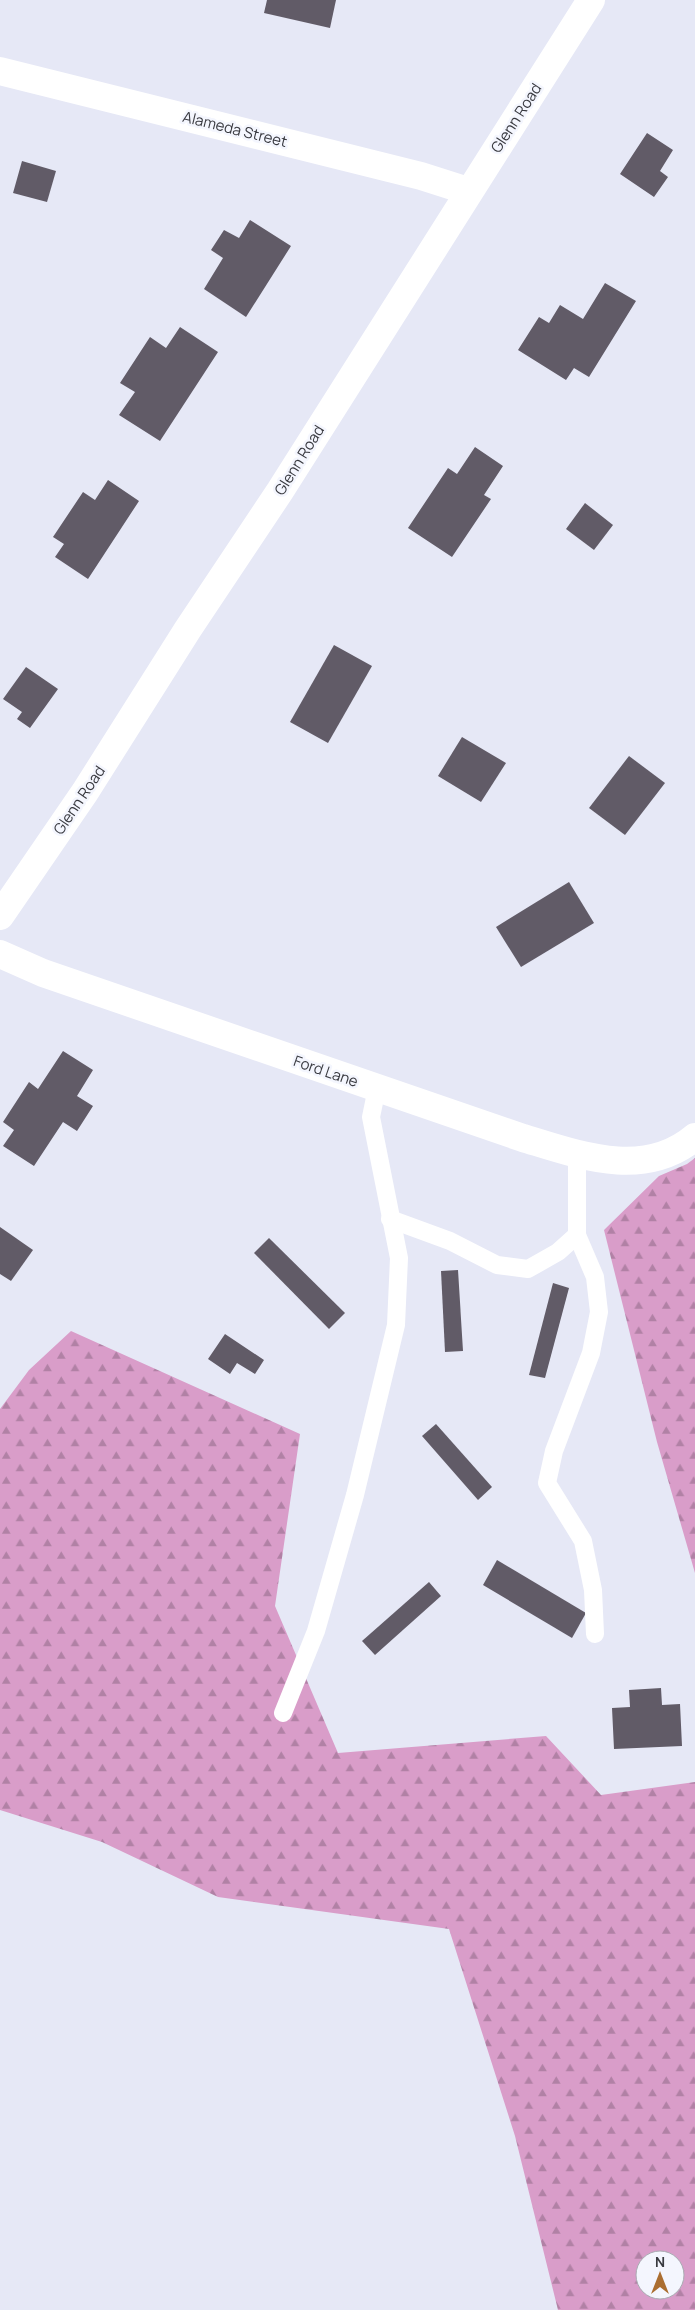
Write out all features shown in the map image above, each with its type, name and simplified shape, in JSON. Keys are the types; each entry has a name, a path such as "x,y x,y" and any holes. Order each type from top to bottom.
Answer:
{"street":[{"name":"Glenn Road","path":"0,916 85,792 188,629 280,491 591,0"},
{"name":"Alameda Street","path":"0,71 421,176 468,192"},
{"name":"Ford Lane","path":"0,954 43,973 376,1088 577,1154 603,1160 628,1161 659,1157 680,1150 695,1137"}],"lane":[{"path":"283,1713 316,1631 355,1495 396,1325 399,1258 371,1117 376,1088"},
{"path":"577,1154 577,1235 595,1277 599,1312 591,1353 554,1451 547,1483 583,1541 593,1590 595,1634"},
{"path":"390,1219 450,1241 497,1265 528,1269 558,1252 577,1235"}],"green space":[{"path":"695,1158 695,1573 657,1442 604,1230 659,1176 687,1164"},
{"path":"71,1331 300,1434 275,1606 338,1753 546,1736 601,1795 695,1782 695,2310 558,2310 515,2136 449,1929 218,1897 102,1842 0,1810 0,1409 29,1370"}],"building":[{"path":"267,0 336,0 330,28 264,13"},
{"path":"647,133 673,150 660,171 668,177 654,197 620,174"},
{"path":"22,161 56,171 47,202 13,193"},
{"path":"250,220 291,246 246,317 204,289 223,258 211,250 224,230 239,238"},
{"path":"605,283 636,301 589,377 574,368 566,380 518,350 539,317 549,323 560,305 583,319"},
{"path":"180,327 218,352 160,441 119,415 135,392 120,383 150,337 166,348"},
{"path":"475,447 503,466 484,495 491,499 452,557 408,528 448,468 457,474"},
{"path":"108,480 139,501 88,579 55,557 64,544 53,537 83,492 95,500"},
{"path":"585,503 613,525 594,550 566,529"},
{"path":"334,645 372,666 328,743 290,722"},
{"path":"26,667 58,689 30,728 17,719 22,712 3,699"},
{"path":"462,737 506,763 481,802 438,776"},
{"path":"629,756 665,783 625,835 589,808"},
{"path":"569,882 594,923 521,967 496,927"},
{"path":"63,1051 93,1070 77,1096 93,1106 77,1131 63,1122 34,1166 3,1146 14,1130 3,1122 29,1082 38,1089"},
{"path":"0,1227 33,1250 11,1281 0,1274"},
{"path":"269,1238 345,1313 329,1329 254,1253"},
{"path":"458,1270 463,1351 445,1352 441,1271"},
{"path":"553,1283 569,1288 545,1378 529,1375"},
{"path":"225,1334 264,1360 255,1374 237,1363 230,1374 208,1359"},
{"path":"436,1424 492,1487 478,1500 422,1436"},
{"path":"497,1560 586,1613 572,1638 483,1585"},
{"path":"429,1582 441,1596 375,1655 362,1641"},
{"path":"661,1688 662,1705 680,1704 682,1746 614,1749 612,1708 630,1707 629,1690"}]}
